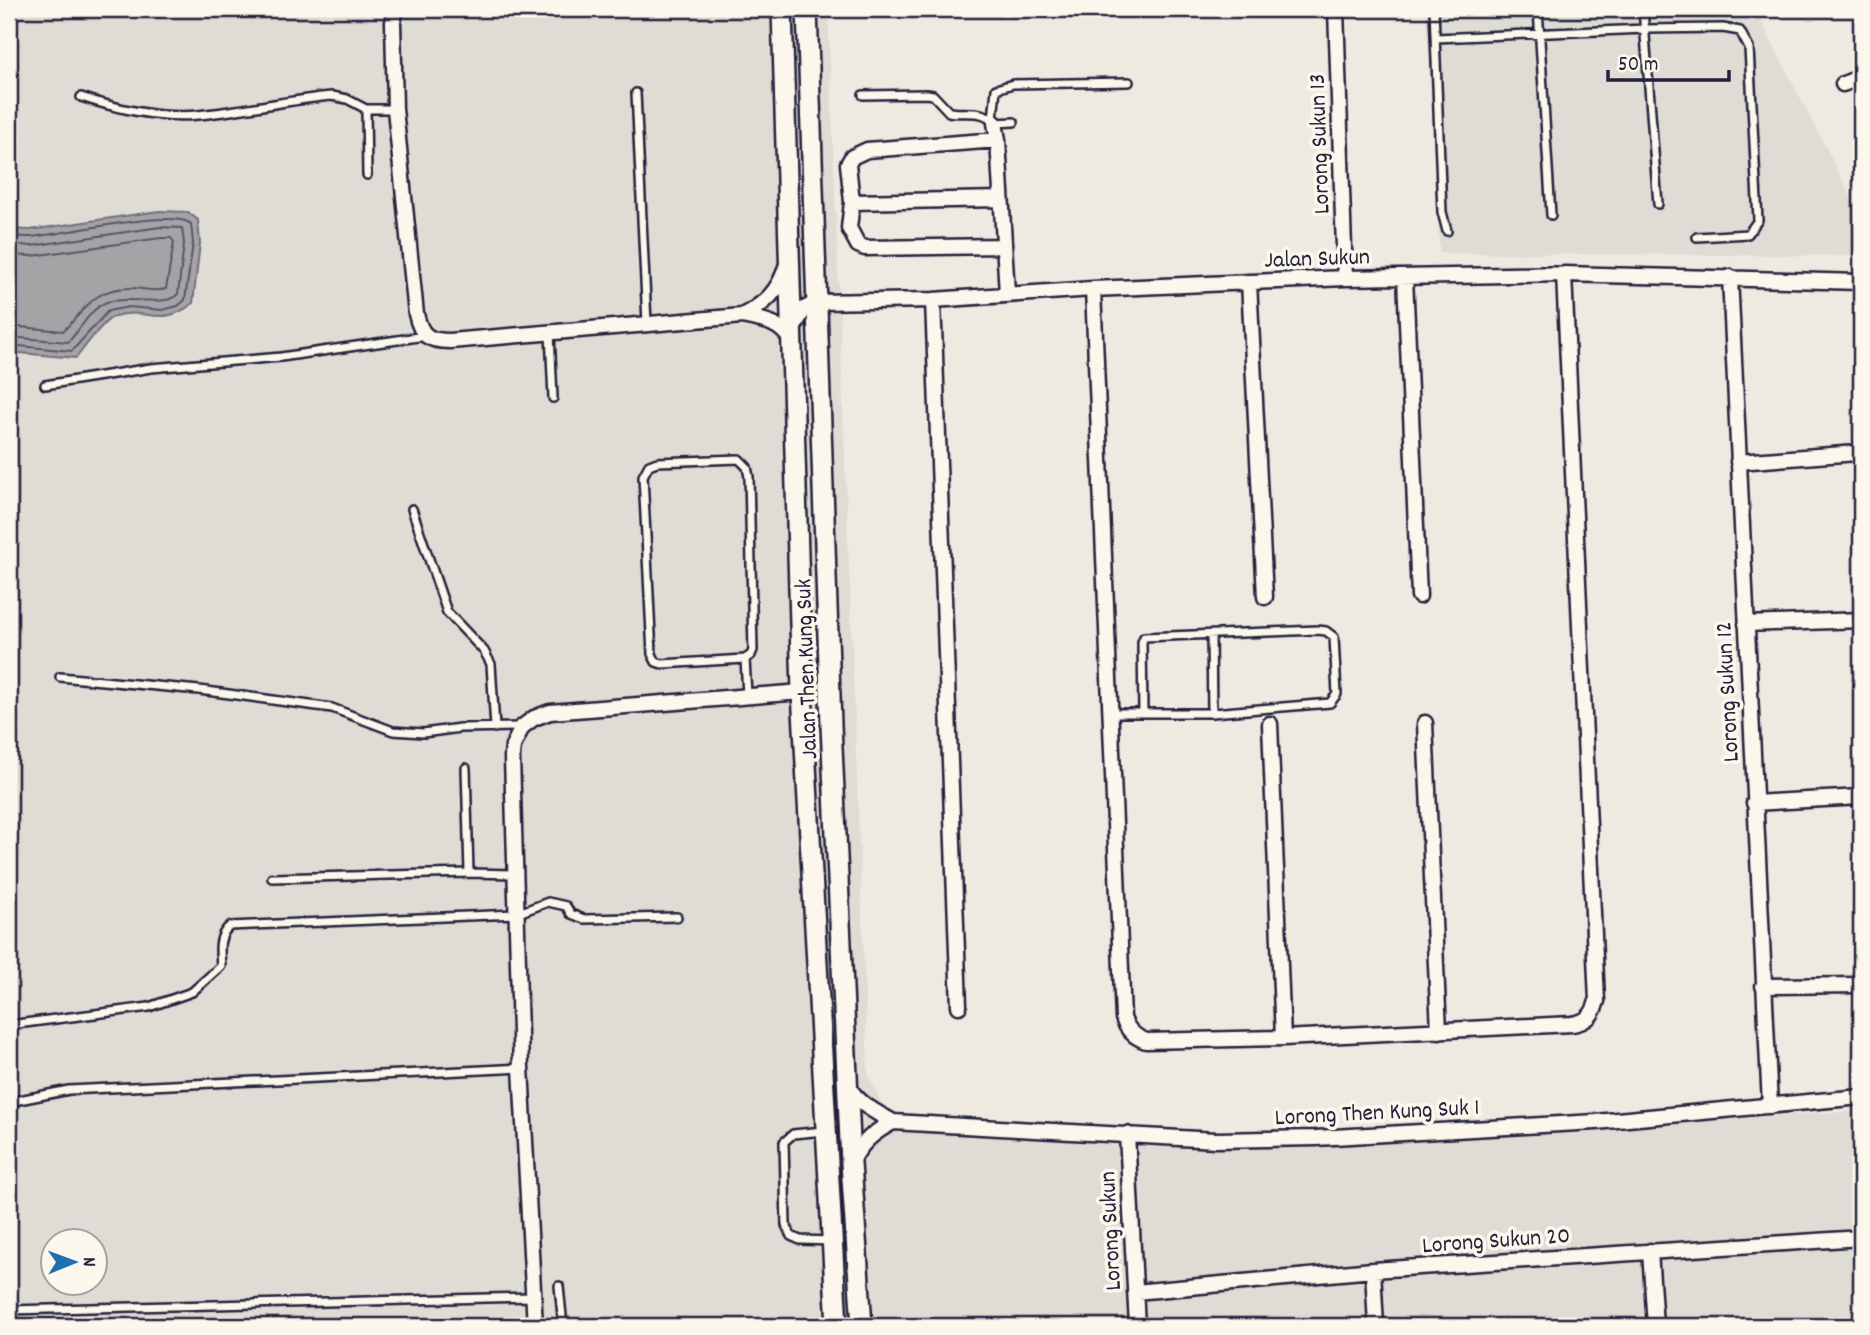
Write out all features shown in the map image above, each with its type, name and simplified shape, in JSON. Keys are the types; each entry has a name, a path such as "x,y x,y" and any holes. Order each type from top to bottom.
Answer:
{"street":[{"path":"396,9 393,22 395,109 416,314 419,326 426,336 436,341 450,341 742,316 767,321 786,330 792,337 804,309 818,302"},
{"name":"Jalan Then Kung Suk","path":"782,9 802,692 837,1326"},
{"name":"Jalan Then Kung Suk","path":"807,9 831,725 851,1163 862,1326"},
{"name":"Lorong Sukun 13","path":"1336,9 1345,278"},
{"path":"1843,84 1861,77"},
{"path":"994,121 998,140 1007,294"},
{"path":"998,140 867,150 852,157 848,164 852,202 849,228 858,246 865,248 1003,246"},
{"path":"852,202 1001,199"},
{"path":"742,316 761,306 774,294 783,277 789,253"},
{"path":"1093,289 1122,1004 1125,1024 1138,1039 1146,1041 1283,1038 1580,1023 1591,1016 1597,1000 1564,274"},
{"name":"Jalan Sukun","path":"818,302 933,300 1093,289 1345,278 1564,274 1861,282"},
{"path":"1405,277 1419,596"},
{"name":"Lorong Sukun 12","path":"1730,277 1770,1105"},
{"path":"1249,282 1265,597"},
{"path":"933,300 959,1006"},
{"path":"1738,462 1857,453"},
{"path":"1746,624 1861,620"},
{"path":"802,692 829,641"},
{"path":"535,1326 514,874 512,758 516,738 522,727 534,718 550,712 802,692 817,700 831,725"},
{"path":"1425,723 1439,1031"},
{"path":"1270,724 1283,1038"},
{"path":"1754,803 1861,797"},
{"path":"1763,986 1861,985"},
{"path":"849,1088 865,1107 893,1122"},
{"name":"Lorong Then Kung Suk 1","path":"893,1122 1216,1140 1316,1138 1595,1122 1861,1097"},
{"path":"851,1163 859,1147 874,1132 893,1122"},
{"name":"Lorong Sukun","path":"1127,1134 1137,1326"},
{"name":"Lorong Sukun 20","path":"1135,1292 1373,1270 1861,1238"},
{"path":"1650,1251 1655,1326"},
{"path":"1373,1270 1376,1326"}],"lane":[{"path":"1434,9 1442,212 1447,231"},
{"path":"1538,9 1551,215"},
{"path":"1643,9 1658,204"},
{"path":"1436,38 1645,29 1740,31 1749,48 1758,220 1748,234 1697,237"},
{"path":"994,121 996,89 1013,84 1129,82"},
{"path":"636,93 647,323"},
{"path":"863,95 927,94 935,97 948,112 981,113 994,121 1014,122"},
{"path":"81,97 114,108 169,115 197,116 332,96 347,99 366,109 395,109"},
{"path":"366,109 367,176"},
{"path":"550,333 553,398"},
{"path":"45,385 151,368 281,357 426,336"},
{"path":"739,459 747,467 750,477 754,645 751,655 745,659 662,664 654,659 643,476 652,463 739,459"},
{"path":"412,509 447,612 484,651 491,664 495,728"},
{"path":"1110,713 1143,713 1212,713 1327,704 1333,701 1337,694 1334,638 1326,631 1318,630 1144,637 1143,713"},
{"path":"1211,635 1212,713"},
{"path":"745,659 747,695"},
{"path":"60,677 199,690 332,708 393,731 423,733 460,728 522,727"},
{"path":"466,768 469,873"},
{"path":"272,878 514,874"},
{"path":"9,1025 149,1007 192,992 221,966 220,941 223,931 230,926 516,914 548,902 566,906 571,914 584,919 677,916"},
{"path":"9,1102 69,1090 521,1068"},
{"path":"826,1131 793,1134 784,1142 786,1225 791,1236 800,1240 832,1241"},
{"path":"559,1286 563,1326"},
{"path":"9,1310 533,1297"}],"shaded area":[{"path":"9,9 828,9 868,1073 891,1126 1251,1144 1861,1111 1861,1326 9,1326 9,352 76,358 111,317 130,314 162,318 30,230 9,229"},
{"path":"1426,9 1755,9 1861,217 1861,256 1440,253"}],"water":[{"path":"159,211 188,212 198,220 200,243 193,303 171,315 124,314 113,317 99,329 76,358 9,352 9,229 30,230"}]}
